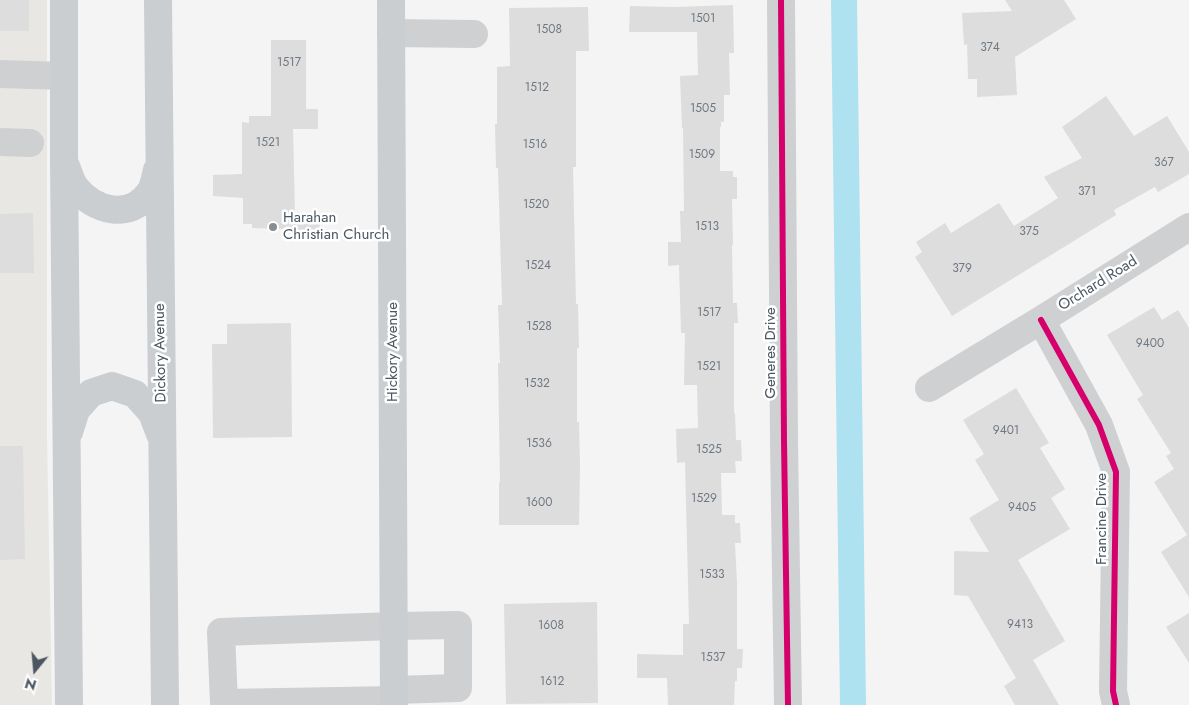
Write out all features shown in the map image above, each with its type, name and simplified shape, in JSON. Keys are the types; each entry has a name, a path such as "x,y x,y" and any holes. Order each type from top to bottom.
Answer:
{"main road":[{"path":"64,0 69,705"},
{"name":"Dickory Avenue","path":"158,0 165,705"},
{"name":"Hickory Avenue","path":"391,0 394,698"},
{"path":"64,160 74,186 94,204 117,211 138,206 151,191 159,163"},
{"path":"67,438 76,410 91,393 112,386 135,394 152,413 162,440"}],"street":[{"name":"Generes Drive","path":"781,0 788,705"},
{"path":"391,33 474,34"},
{"path":"0,74 64,76"},
{"path":"0,142 30,143"},
{"name":"Orchard Road","path":"929,388 1189,227"},
{"name":"Francine Drive","path":"1041,320 1099,424 1116,472 1113,691 1116,705"},
{"path":"458,625 458,688 394,698 224,703 221,632 458,625"}],"shaded area":[{"path":"0,0 47,0 47,438 52,705 0,705"}],"building":[{"path":"0,0 29,0 29,31 0,31"},
{"path":"1005,0 1064,0 1076,19 1015,57 1017,95 977,97 977,79 968,79 967,44 964,45 962,13 1012,11"},
{"path":"733,5 734,53 729,53 730,95 724,95 724,122 721,122 720,127 720,171 733,171 733,177 737,177 737,199 732,199 733,303 737,303 738,323 734,323 734,414 736,440 741,440 742,461 735,461 736,473 721,473 722,515 735,515 735,523 740,523 741,543 735,543 737,649 743,649 742,668 737,668 734,705 668,705 667,678 637,678 637,654 683,655 683,624 689,624 685,462 677,463 676,429 698,428 697,385 684,385 685,333 681,333 679,265 668,266 668,242 681,242 680,211 684,211 680,76 698,75 697,32 629,32 630,6"},
{"path":"588,7 589,51 576,51 576,167 573,167 576,304 578,304 579,348 577,348 577,422 579,422 580,465 579,525 499,525 498,363 500,363 498,305 502,305 495,124 497,124 497,67 510,66 509,8"},
{"path":"271,40 306,40 306,109 318,109 318,129 293,129 295,214 319,214 320,233 285,233 285,229 252,228 252,224 243,224 243,198 213,196 213,175 242,174 242,122 249,123 249,116 271,116"},
{"path":"1106,96 1134,136 1167,116 1189,152 1189,174 1158,192 1155,187 1114,210 1116,215 952,316 915,257 922,252 916,242 945,223 951,233 999,203 1014,226 1058,198 1044,177 1082,158 1062,127"},
{"path":"33,213 34,273 0,273 0,214"},
{"path":"1154,307 1162,320 1178,310 1189,328 1189,597 1161,552 1187,535 1154,482 1174,469 1166,456 1171,453 1137,399 1143,395 1107,335"},
{"path":"291,323 292,437 213,438 212,344 227,344 227,324"},
{"path":"1016,388 1049,443 1040,448 1065,489 1051,498 1070,529 1018,560 1065,641 1033,660 1059,705 1015,705 1004,686 1016,678 968,596 954,595 954,551 989,552 969,518 999,500 975,460 984,454 963,420"},
{"path":"0,446 23,446 25,559 0,560"},
{"path":"597,602 598,703 506,704 504,604"},
{"path":"1189,613 1189,663 1166,627"}],"waterway":[{"path":"844,0 853,705"}],"cycle path":[{"path":"781,0 788,705"},
{"path":"1041,320 1099,425 1116,472 1113,691 1116,705"}],"place":[{"name":"Harahan Christian Church","path":"273,227"}]}
